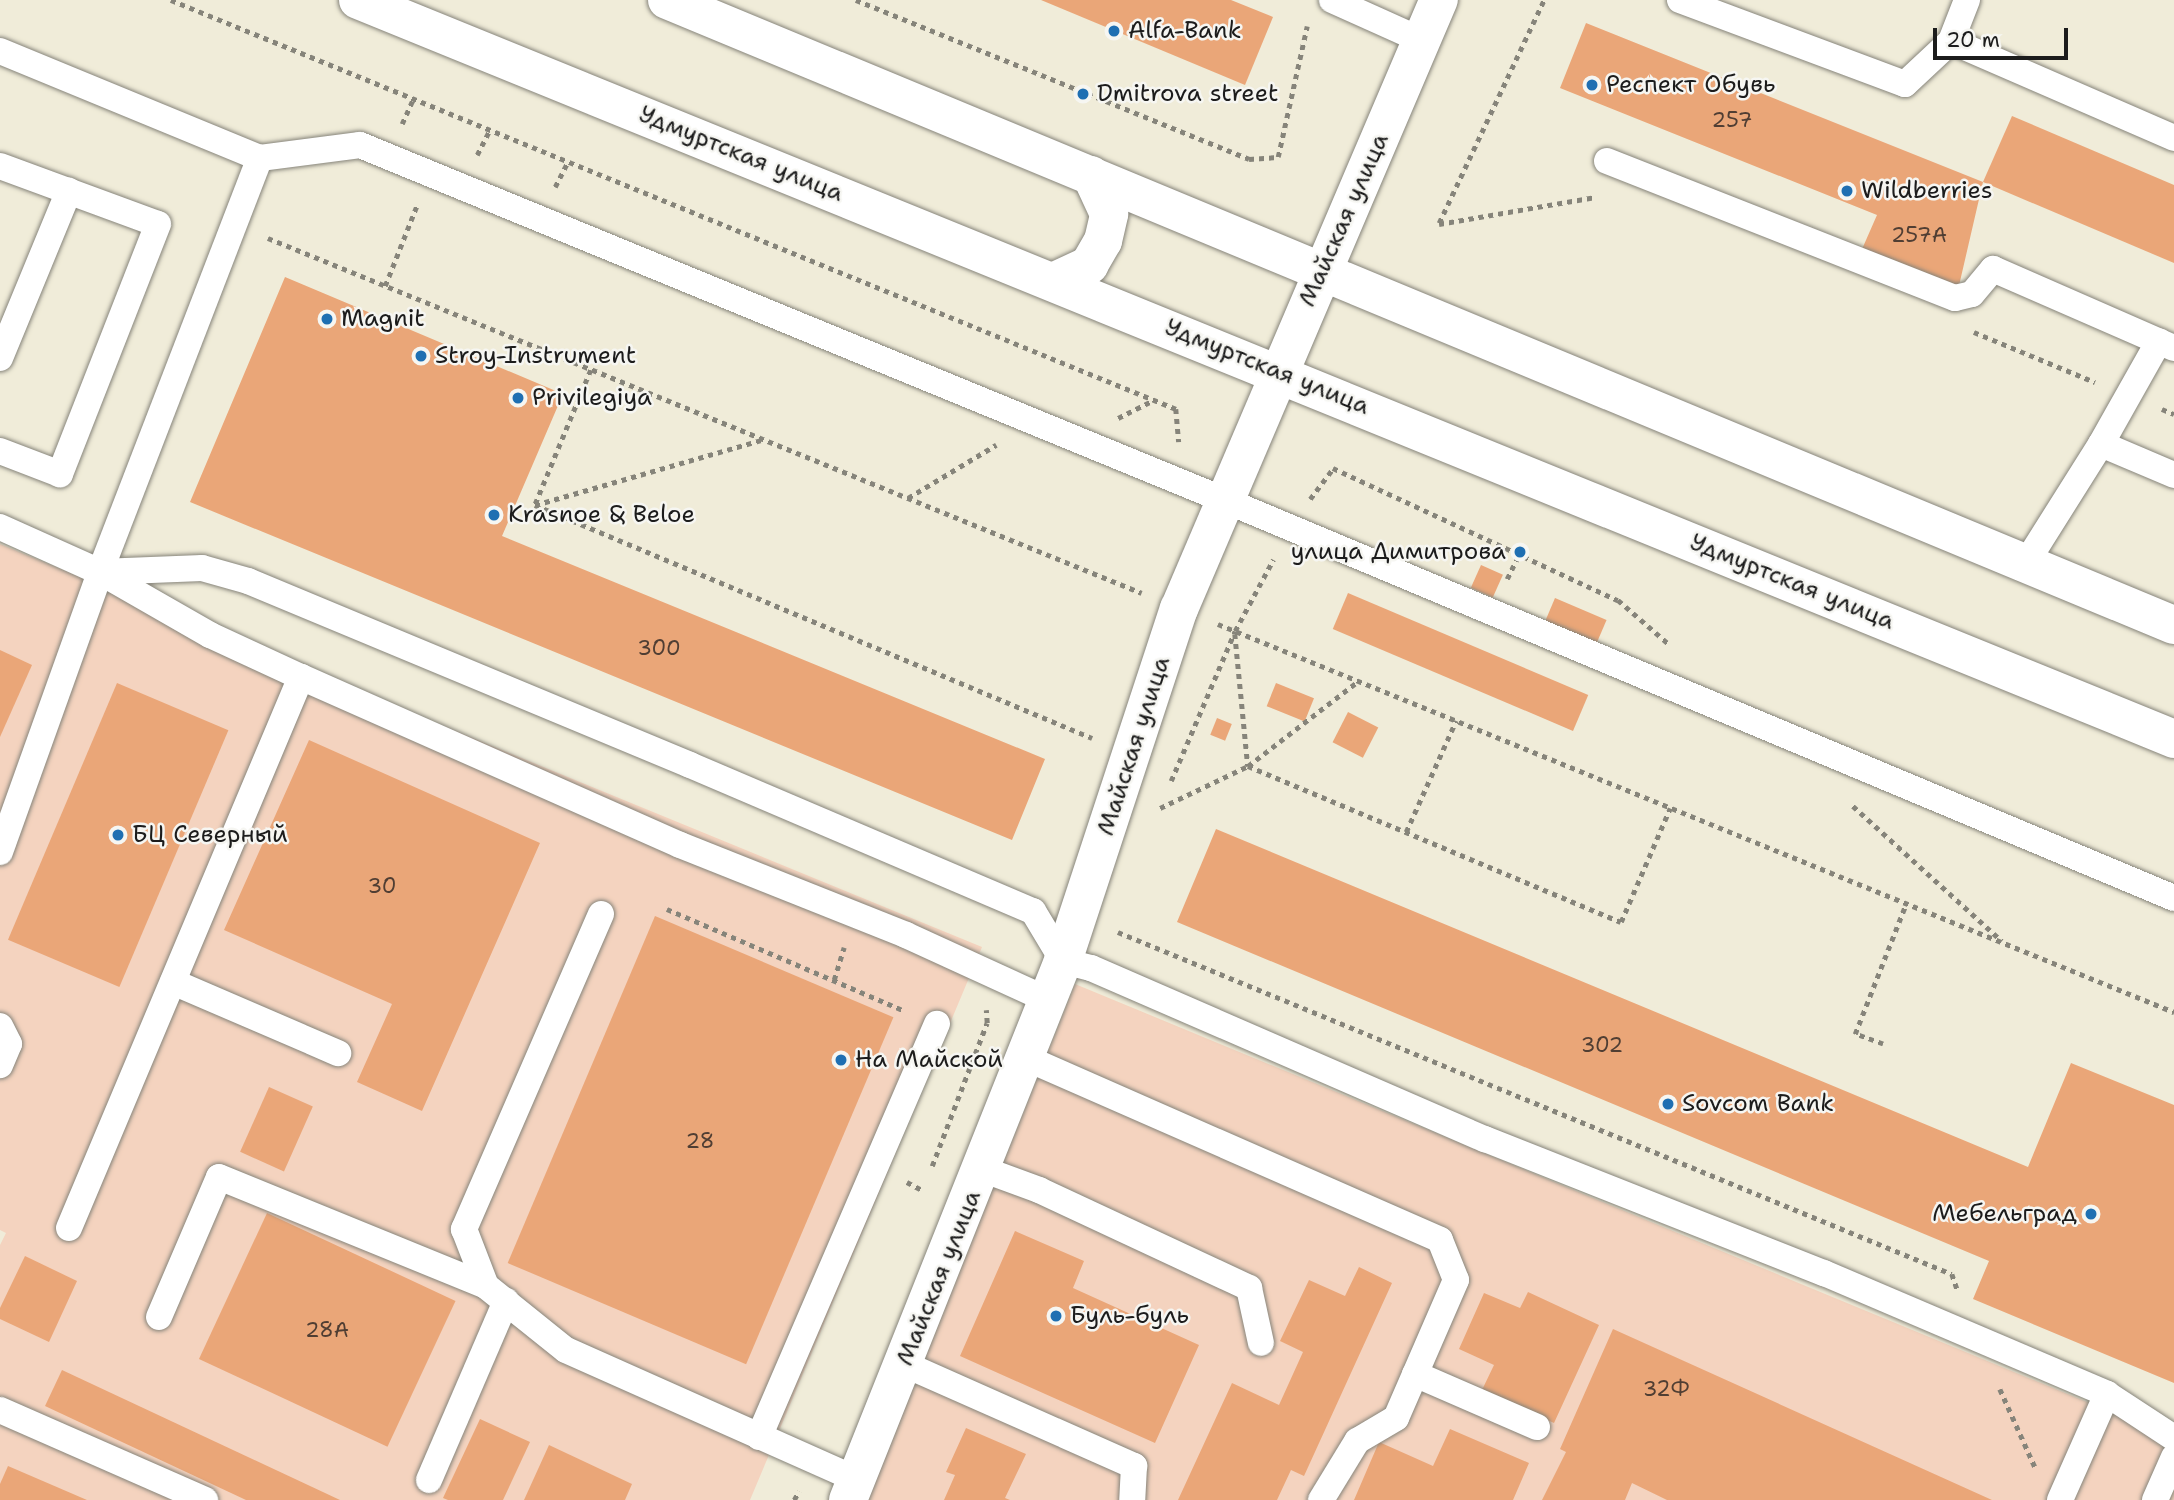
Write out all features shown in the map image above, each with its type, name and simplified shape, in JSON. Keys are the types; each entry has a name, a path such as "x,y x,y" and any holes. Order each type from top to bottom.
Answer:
{"main road":[{"name":"Удмуртская улица","path":"358,0 1280,372 2174,739"},
{"path":"667,0 2174,625"},
{"name":"Майская улица","path":"853,1490 1063,961 1179,609 1222,499 1280,372 1321,270 1438,0"},
{"path":"1055,281 1089,265 1103,241 1109,214 1091,175"}],"lane":[{"path":"1332,0 1421,40"},
{"path":"1680,0 1905,84 1951,41 1968,0"},
{"path":"1951,41 2174,138"},
{"path":"0,51 260,158 360,145 1222,499 2174,898"},
{"path":"0,852 5,822 260,158"},
{"path":"1607,161 1955,298 1972,294 1993,269 2166,344 2026,563"},
{"path":"0,166 158,224 60,474 0,451"},
{"path":"0,358 69,191"},
{"path":"2101,444 2174,475"},
{"path":"0,527 100,572 210,635 301,677 680,845 906,935 1048,999"},
{"path":"100,572 202,568 248,581 1033,911 1063,961 1091,968 1485,1139 1978,1339 2107,1395 2174,1438"},
{"path":"69,1228 301,677"},
{"path":"429,1480 496,1294 464,1229 601,914"},
{"path":"173,982 338,1053"},
{"path":"759,1437 937,1024"},
{"path":"0,1026 9,1044 0,1065"},
{"path":"1026,1058 1440,1240 1456,1280 1396,1418 1357,1441 1321,1500"},
{"path":"982,1169 1039,1190 1249,1288 1261,1343"},
{"path":"159,1317 219,1177 496,1294 566,1350 817,1462 853,1490"},
{"path":"904,1364 1135,1466 1132,1500"},
{"path":"1415,1374 1537,1427"},
{"path":"2060,1500 2107,1395"},
{"path":"0,1410 205,1500"},
{"path":"2155,1500 2174,1457"}],"path":[{"path":"171,0 1176,409"},
{"path":"856,0 1249,159 1278,158 1309,18"},
{"path":"1439,224 1544,0"},
{"path":"385,286 430,174"},
{"path":"535,505 591,370"},
{"path":"907,498 1033,423"},
{"path":"535,505 763,440"},
{"path":"1170,783 1235,631 1290,528 1333,468 1520,552"},
{"path":"535,505 1093,738"},
{"path":"1235,631 1248,766"},
{"path":"1159,809 1248,766 1358,681"},
{"path":"1406,832 1456,721"},
{"path":"1248,766 1621,922 1670,808"},
{"path":"1154,821 1164,796"},
{"path":"1882,1044 1855,1034 1906,904"},
{"path":"667,909 937,1024"},
{"path":"1079,913 1952,1274 2038,1475"},
{"path":"834,980 845,943"},
{"path":"917,1203 987,1023 985,1004"},
{"path":"794,1500 817,1462"}],"shaded area":[{"path":"0,544 982,947 750,1500 0,1500 0,1245 6,1233 0,1230"},
{"path":"1075,984 2174,1438 2174,1500 868,1500"}],"building":[{"path":"1041,0 1231,0 1273,17 1245,85"},
{"path":"1586,23 1983,182 1958,290 1859,256 1877,215 1560,88"},
{"path":"2012,116 2174,185 2174,263 1983,182"},
{"path":"285,277 563,394 502,536 1045,759 1012,840 190,502"},
{"path":"1481,565 1503,575 1493,598 1471,588"},
{"path":"1348,593 1588,695 1573,731 1333,629"},
{"path":"1555,598 1607,620 1596,644 1545,622"},
{"path":"0,650 32,665 0,737"},
{"name":"БЦ Северный","path":"117,683 228,730 119,987 8,940"},
{"path":"1276,683 1314,698 1305,722 1267,706"},
{"path":"1348,712 1378,727 1363,758 1333,742"},
{"path":"1217,718 1232,724 1225,741 1210,735"},
{"path":"309,740 540,843 422,1111 357,1082 392,1004 224,930"},
{"path":"1216,829 2028,1167 2071,1063 2174,1105 2174,1383 1973,1299 1989,1261 1177,922"},
{"path":"655,916 893,1017 746,1364 508,1263"},
{"path":"269,1087 313,1107 284,1171 240,1152"},
{"path":"267,1213 456,1301 387,1447 199,1359"},
{"name":"Буль-буль","path":"1015,1231 1084,1261 1073,1288 1199,1345 1155,1443 960,1356"},
{"path":"25,1256 77,1281 49,1342 0,1319 0,1308"},
{"path":"1359,1267 1392,1283 1304,1476 1291,1470 1277,1500 1178,1500 1232,1383 1279,1405 1303,1352 1280,1341 1309,1280 1345,1296"},
{"path":"1528,1292 1599,1325 1554,1423 1482,1390 1494,1365 1459,1349 1484,1293 1520,1308"},
{"path":"1613,1329 1992,1500 1667,1500 1632,1483 1625,1500 1542,1500 1566,1452 1560,1449"},
{"path":"62,1370 340,1500 246,1500 45,1406"},
{"path":"480,1419 530,1442 503,1500 443,1498"},
{"path":"966,1428 1026,1454 1005,1498 1010,1500 944,1500 955,1475 946,1472"},
{"path":"1450,1429 1529,1463 1513,1500 1354,1500 1379,1442 1433,1466"},
{"path":"549,1445 632,1484 625,1500 524,1500"},
{"path":"8,1466 87,1500 0,1500 0,1484"}],"place":[{"name":"Alfa-Bank","path":"1114,31"},
{"name":"Респект Обувь","path":"1592,85"},
{"name":"Dmitrova street","path":"1083,94"},
{"name":"Wildberries","path":"1847,191"},
{"name":"Magnit","path":"327,319"},
{"name":"Stroy-Instrument","path":"421,356"},
{"name":"Privilegiya","path":"518,398"},
{"name":"Krasnoe & Beloe","path":"494,515"},
{"name":"улица Димитрова","path":"1520,552"},
{"name":"БЦ Северный","path":"118,835"},
{"name":"На Майской","path":"841,1060"},
{"name":"Sovcom Bank","path":"1668,1104"},
{"name":"Мебельград","path":"2091,1214"},
{"name":"Буль-буль","path":"1056,1316"}]}
